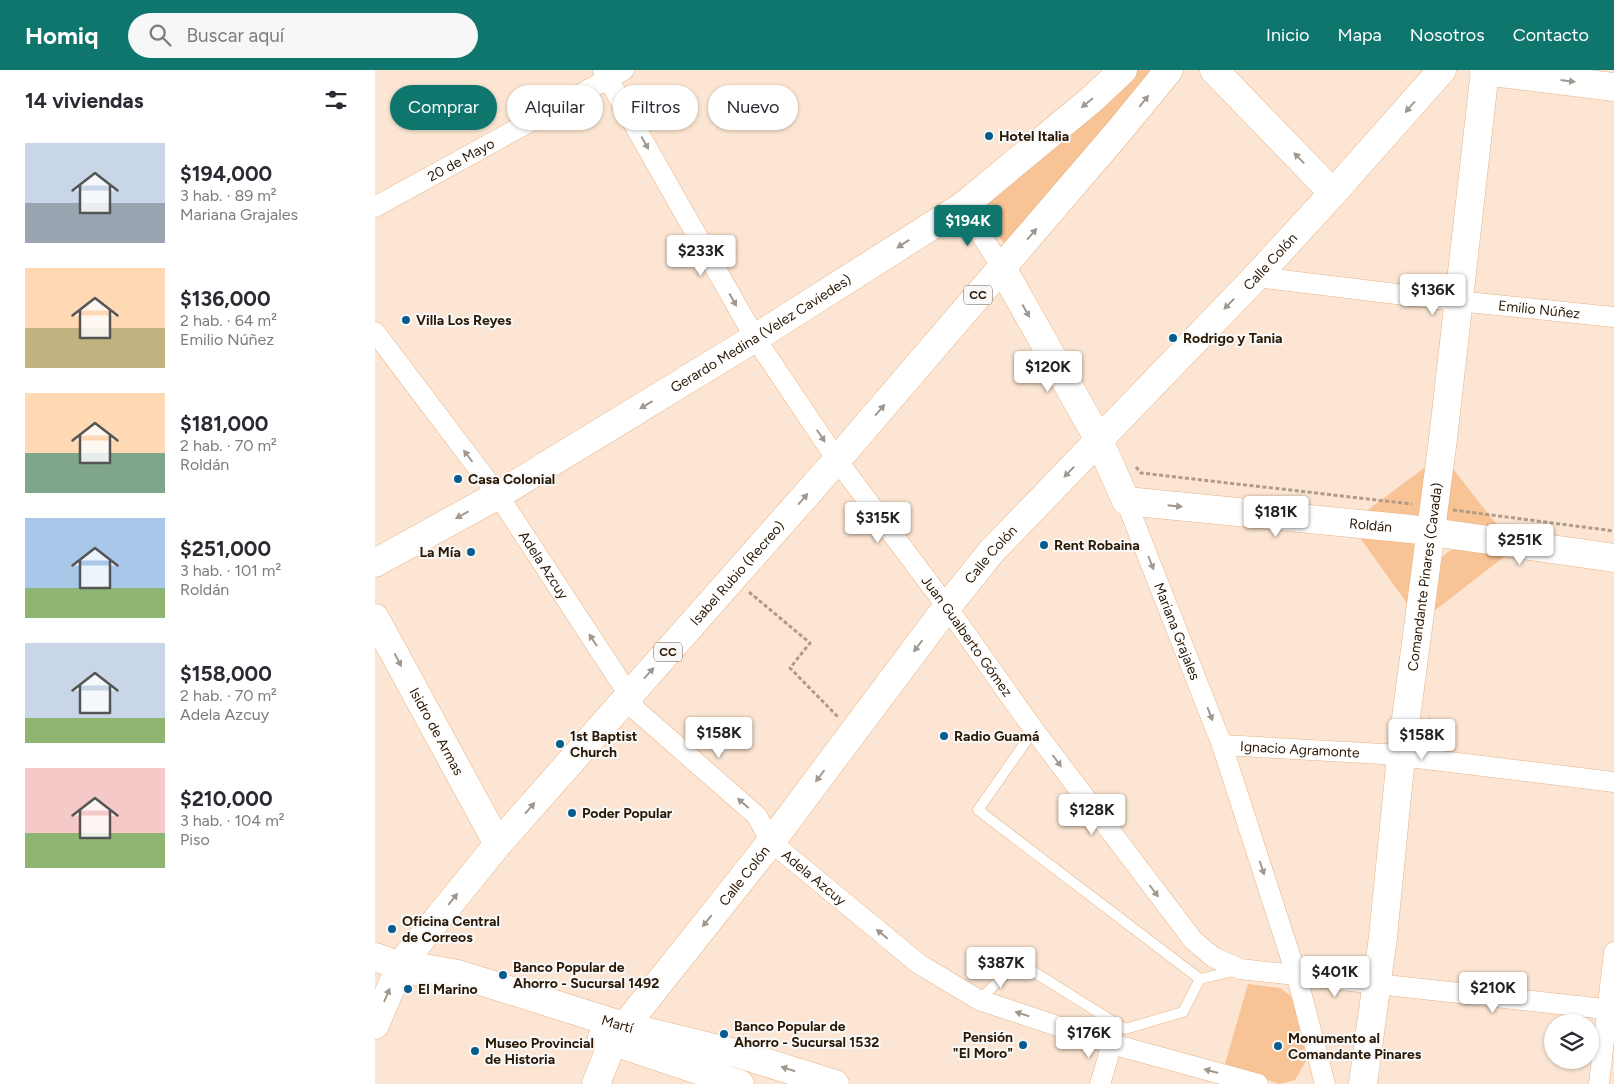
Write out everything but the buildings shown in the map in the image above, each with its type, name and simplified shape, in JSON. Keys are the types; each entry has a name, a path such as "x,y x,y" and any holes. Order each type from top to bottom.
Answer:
{"main road":[{"name":"Gerardo Medina (Velez Caviedes)","path":"375,563 498,496 755,338 963,206 1091,100 1123,70"},
{"name":"Isabel Rubio (Recreo)","path":"375,1025 401,964 498,844 837,460 1169,70"},
{"path":"1214,70 1333,193"},
{"name":"Calle Colón","path":"596,1084 619,1034 643,1001 771,842 947,607 991,552 1256,276 1333,193 1442,70"},
{"path":"1485,70 1614,87"},
{"name":"Comandante Pinares (Cavada)","path":"1363,1084 1401,756 1433,520 1485,70"},
{"name":"Mariana Grajales","path":"1002,268 1099,440 1127,502"},
{"name":"Roldán","path":"1127,502 1433,520 1614,558"},
{"name":"Isidro de Armas","path":"375,618 498,844"},
{"name":"Martí","path":"375,957 401,964 455,988 619,1034 671,1059 706,1081 740,1084"},
{"path":"643,1001 646,1022 671,1059"},
{"name":"Martí","path":"619,1034 651,1032 739,1054 835,1084"},
{"path":"706,1081 739,1054"}],"street":[{"name":"20 de Mayo","path":"375,207 612,72"},
{"name":"Juan Gualberto Gómez","path":"612,72 755,338 837,460 947,607 1034,730 1182,928 1213,957 1240,969 1297,977 1611,1009"},
{"name":"Mariana Grajales","path":"963,206 1002,268"},
{"name":"Emilio Núñez","path":"1256,276 1614,318"},
{"name":"Adela Azcuy","path":"375,332 498,496 629,695 636,710 757,816 771,842 919,964 979,1000 1112,1044 1258,1084"},
{"name":"Mariana Grajales","path":"1127,502 1222,745 1297,977 1318,1079"},
{"name":"Ignacio Agramonte","path":"1222,745 1401,756 1614,782"},
{"path":"1599,1084 1611,1009 1614,952"},
{"path":"1100,1084 1112,1044"}],"lane":[{"path":"1034,730 978,810 1200,979"},
{"path":"979,1000 1018,962 1125,1029 1183,1012 1200,979 1240,969"}],"path":[{"path":"1135,466 1141,473 1433,520 1614,531"},
{"path":"733,579 810,643 790,668 853,731"}],"shaded area":[{"path":"1134,70 1158,70 1011,243 1004,243 978,212 979,207"},
{"path":"1432,462 1419,523 1357,518"},
{"path":"1450,465 1504,534 1450,527 1444,517"},
{"path":"1358,535 1414,544 1419,551 1414,613"},
{"path":"1463,547 1509,553 1434,611 1440,559 1449,551"},
{"path":"1248,984 1280,988 1292,997 1307,1059 1295,1080 1279,1084 1225,1064"}],"place":[{"name":"Hotel Italia","path":"989,136"},
{"name":"Villa Los Reyes","path":"406,320"},
{"name":"Rodrigo y Tania","path":"1173,338"},
{"name":"Casa Colonial","path":"458,479"},
{"name":"Rent Robaina","path":"1044,545"},
{"name":"La Mía","path":"471,552"},
{"name":"Radio Guamá","path":"944,736"},
{"name":"1st Baptist Church","path":"560,744"},
{"name":"Poder Popular","path":"572,813"},
{"name":"Oficina Central de Correos","path":"392,929"},
{"name":"Banco Popular de Ahorro - Sucursal 1492","path":"503,975"},
{"name":"El Marino","path":"408,989"},
{"name":"Banco Popular de Ahorro - Sucursal 1532","path":"724,1034"},
{"name":"Pensión \"El Moro\"","path":"1023,1045"},
{"name":"Monumento al Comandante Pinares","path":"1278,1046"},
{"name":"Museo Provincial de Historia","path":"475,1051"}]}
